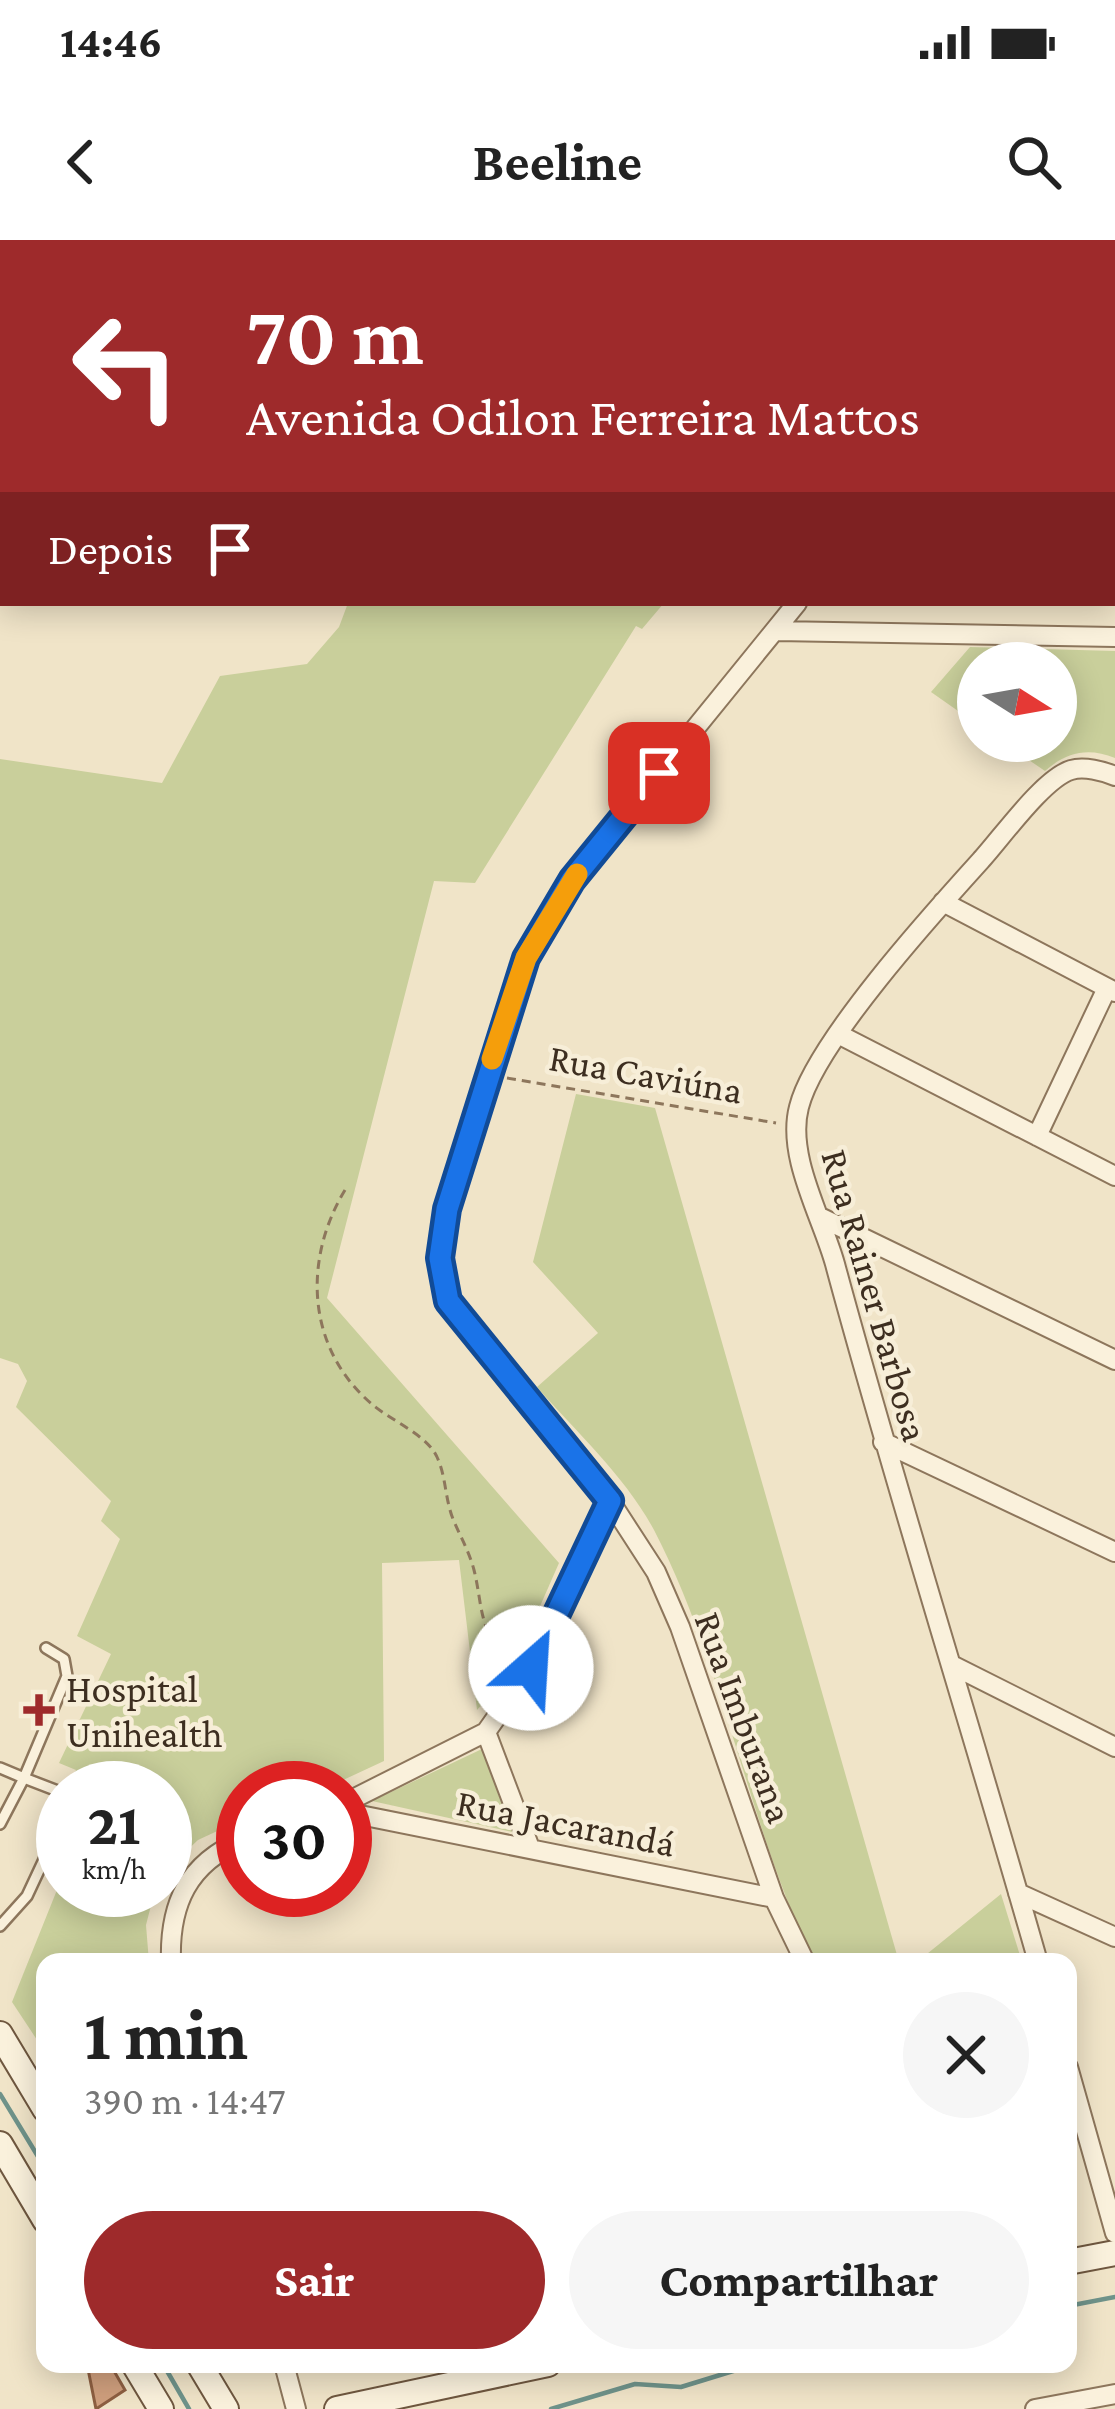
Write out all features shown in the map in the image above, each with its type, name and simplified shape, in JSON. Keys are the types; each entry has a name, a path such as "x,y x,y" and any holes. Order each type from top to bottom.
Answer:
{"main road":[{"path":"0,2034 36,2094"},
{"path":"0,2144 36,2204"},
{"path":"1077,2260 1115,2253"},
{"path":"139,2373 161,2409"},
{"path":"204,2373 226,2409"},
{"path":"337,2409 506,2373"}],"street":[{"name":"Rua Imburana","path":"795,606 572,880 544,921 513,992 487,1075 447,1209 440,1258 448,1301 610,1501 656,1572 680,1627 774,1898 801,1953"},
{"path":"776,631 1115,637"},
{"name":"Rua Rainer Barbosa","path":"1035,1953 954,1666 883,1442 822,1218 801,1165 796,1126 799,1104 838,1034 943,902 1052,781 1081,769 1115,776"},
{"path":"943,902 1111,990 1037,1136"},
{"path":"838,1034 1115,1176"},
{"path":"822,1218 1115,1360"},
{"path":"883,1442 1115,1552"},
{"path":"372,1789 486,1732 531,1668 610,1501"},
{"path":"954,1666 1115,1747"},
{"path":"486,1732 530,1848"},
{"name":"Rua Jacarandá","path":"372,1817 774,1898"},
{"path":"171,1953 172,1913 193,1872 216,1854"},
{"path":"1018,1893 1115,1936"},
{"path":"1077,2099 1115,2233"},
{"path":"286,2373 296,2409"},
{"path":"1035,2409 1115,2394"}],"lane":[{"path":"0,1824 67,1676 64,1659 46,1648"},
{"path":"0,1768 36,1782"},
{"path":"0,1926 5,1912 27,1896 36,1877"}],"path":[{"name":"Rua Caviúna","path":"487,1075 796,1126"},
{"path":"345,1190 326,1222 318,1259 315,1296 326,1340 345,1379 435,1451 452,1516 476,1576 484,1630 505,1654"}],"green space":[{"path":"347,606 661,606 642,629 636,626 475,883 434,881 327,1298 559,1563 514,1659 477,1710 459,1560 382,1563 384,1761 372,1767 372,1761 216,1761 216,1832 192,1846 192,1761 60,1761 111,1654 77,1636 120,1539 101,1521 111,1501 16,1407 27,1381 18,1364 0,1358 0,759 162,783 220,676 307,664 339,627"},
{"path":"1077,650 1115,651 1115,758 1078,753"},
{"path":"957,662 957,710 931,692"},
{"path":"1032,762 1057,762 1045,771"},
{"path":"576,1094 655,1108 896,1953 810,1953 771,1855 700,1636 654,1530 615,1473 537,1387 598,1333 533,1262"},
{"path":"482,1749 512,1832 372,1801"},
{"path":"1001,1894 1019,1953 928,1953"},
{"path":"46,1917 148,1917 148,1953 36,1953 36,2038 12,2002"}],"building":[{"path":"89,2373 115,2373 125,2390 96,2409"}],"waterway":[{"path":"0,2094 36,2153"},
{"path":"1077,2304 1115,2297"},
{"path":"168,2373 189,2409"},
{"path":"551,2409 635,2384 681,2387 727,2373"}],"slow traffic":[{"path":"492,1059 526,958 544,921 577,874"}],"place":[{"name":"Hospital Unihealth","path":"39,1710"}],"route":[{"path":"531,1668 610,1501 458,1318 441,1274 442,1239 507,1008 526,958 572,880 659,773"}]}
